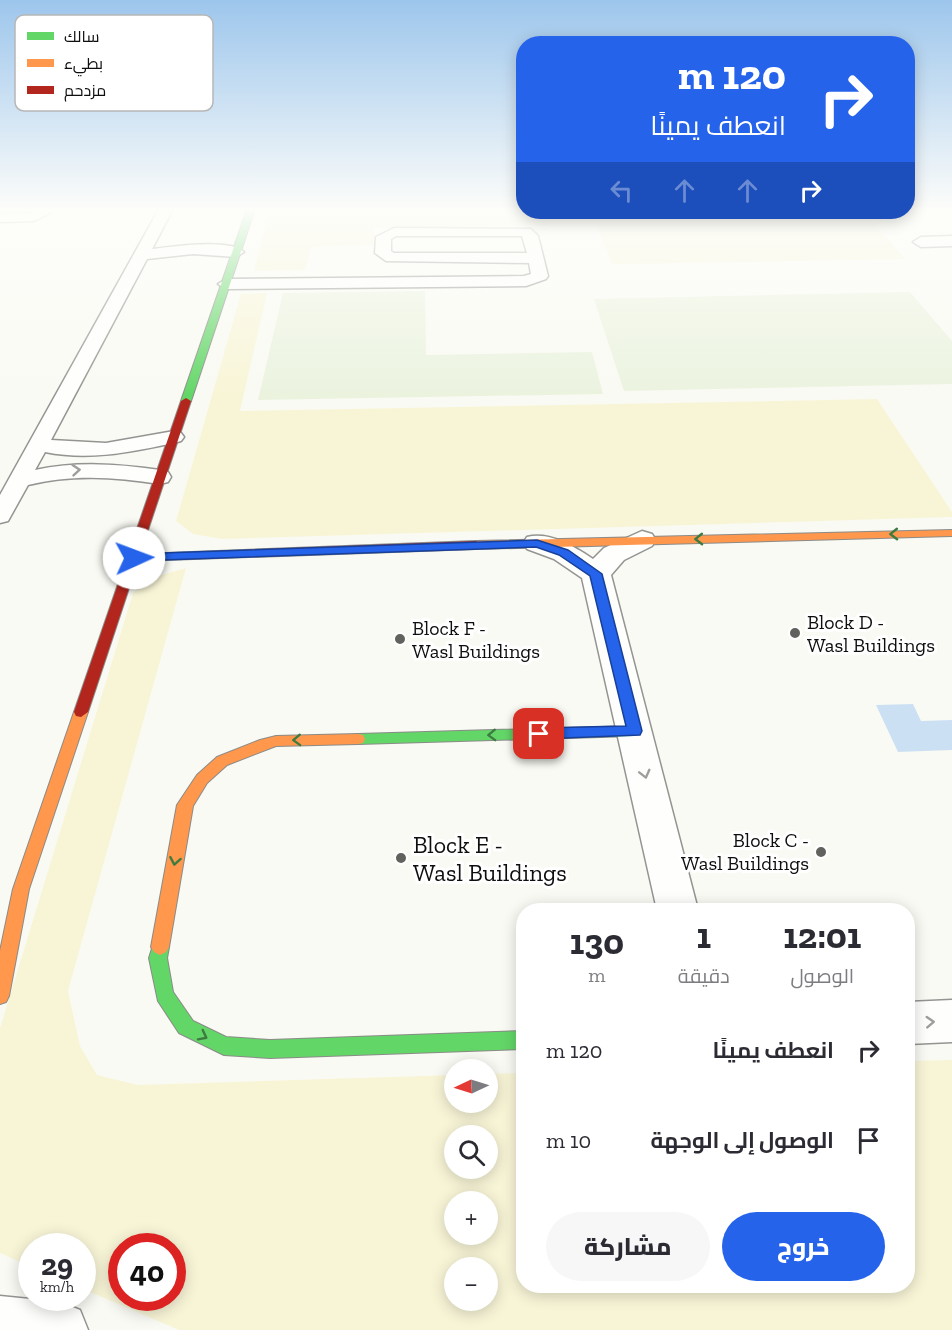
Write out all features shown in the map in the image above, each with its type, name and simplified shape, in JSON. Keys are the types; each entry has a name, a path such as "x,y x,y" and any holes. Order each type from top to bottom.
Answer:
{"street":[{"path":"0,996 21,889 230,271"},
{"path":"134,558 537,543 952,533"},
{"path":"596,574 614,554 642,540"},
{"path":"537,543 564,553 596,574 676,903"},
{"path":"516,1040 270,1049 224,1046 186,1027 164,995 158,958 186,805 197,781 219,761 245,747 276,741 634,731"},
{"path":"0,928 21,889"},
{"path":"915,1023 952,1021"},
{"path":"0,1324 60,1330"}],"lane":[{"path":"0,516 131,271"},
{"path":"226,284 526,281 540,276 539,271"},
{"path":"39,444 70,451 108,451 174,437"},
{"path":"19,481 78,469 115,470 160,477"}],"sand":[{"path":"267,293 240,411 877,399 952,512 952,517 222,539 193,534 176,521 241,294"},
{"path":"186,568 68,991 80,1046 97,1075 138,1085 444,1075 444,1113 498,1113 498,1074 516,1073 516,1293 915,1293 915,1061 952,1060 952,1330 179,1330 135,1311 186,1311 186,1233 108,1233 108,1300 96,1295 96,1233 18,1233 18,1261 0,1253 0,1028 133,593 151,578"}],"green space":[{"path":"425,291 426,355 592,352 603,394 258,400 283,293"},
{"path":"910,292 952,341 952,384 624,391 594,299"}],"water":[{"path":"913,704 921,721 952,720 952,750 898,752 876,705"}],"traffic: fast":[{"path":"186,401 230,271"},
{"path":"358,739 634,731"},
{"path":"160,947 158,958 164,995 186,1027 224,1046 270,1049 516,1040"}],"traffic: slow":[{"path":"476,545 952,533"},
{"path":"0,996 21,889 81,712"},
{"path":"160,947 185,805 202,779 222,761 260,745 276,741 358,739"}],"traffic: jam":[{"path":"81,712 186,401"},
{"path":"134,558 476,545"}],"place":[{"name":"Block D - Wasl Buildings","path":"795,633"},
{"name":"Block F - Wasl Buildings","path":"400,639"},
{"name":"Block C - Wasl Buildings","path":"821,852"},
{"name":"Block E - Wasl Buildings","path":"401,858"}],"route":[{"path":"134,558 537,543 564,553 596,574 634,731 539,734"}]}
